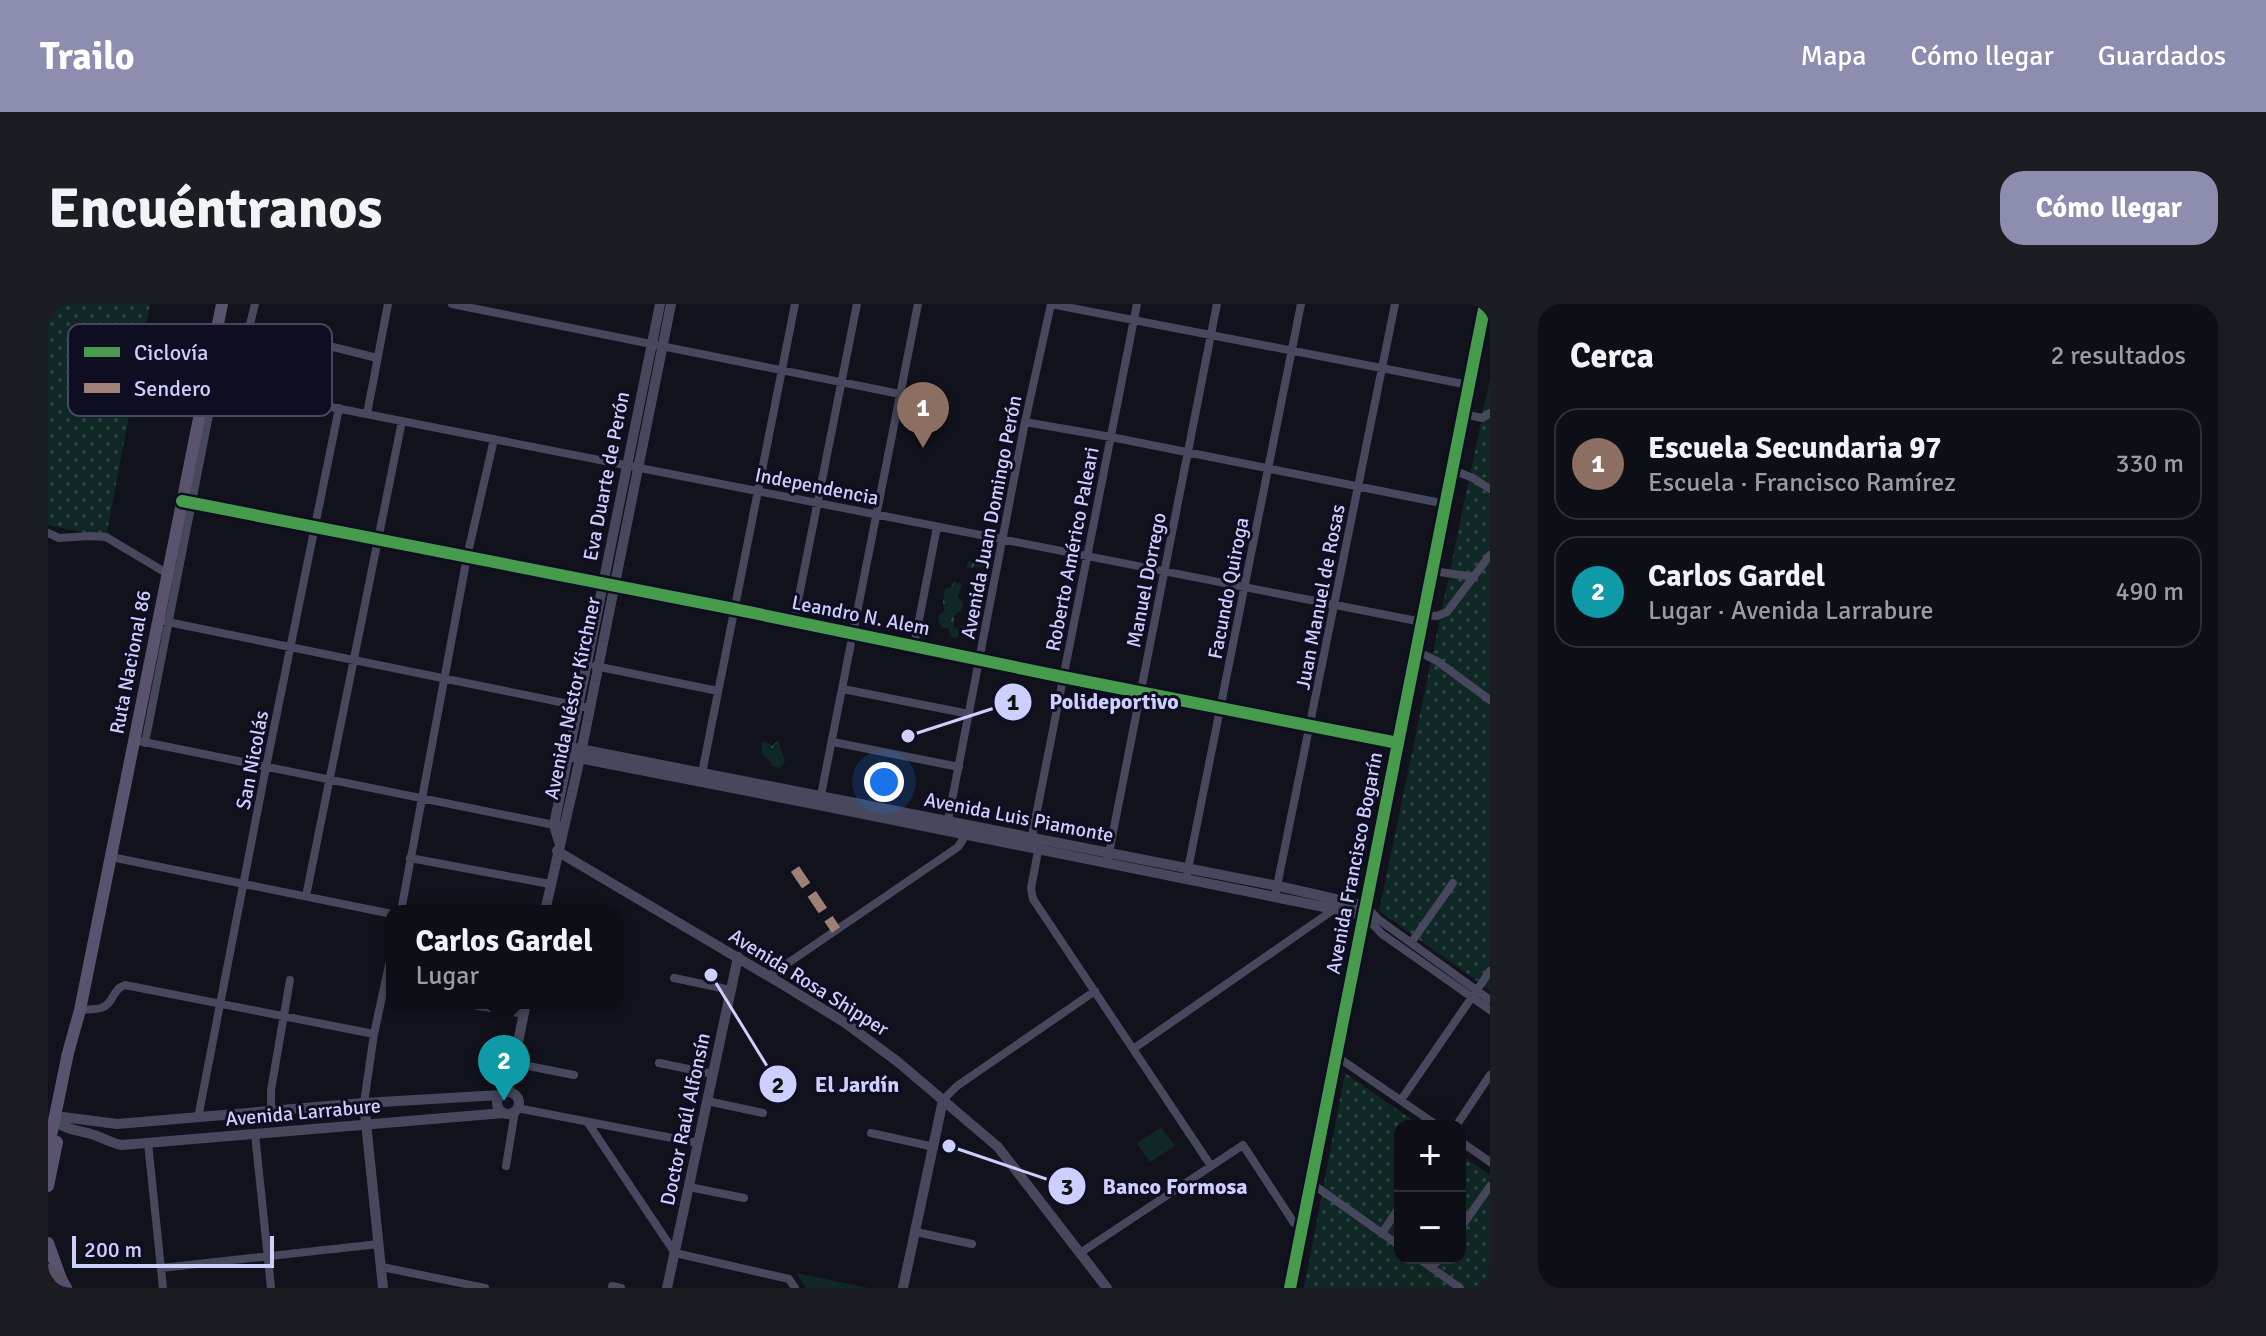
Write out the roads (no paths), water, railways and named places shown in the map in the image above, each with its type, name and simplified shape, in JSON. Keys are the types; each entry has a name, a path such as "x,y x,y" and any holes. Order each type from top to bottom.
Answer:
{"highway":[{"path":"48,1270 64,1283"}],"main road":[{"name":"Ruta Nacional 86","path":"219,324 222,304"},
{"name":"Ruta Nacional 86","path":"48,1186 68,1053 140,742 163,621 168,574 187,502 204,416"},
{"name":"Ruta Nacional 86","path":"48,1150 56,1120"},
{"path":"48,1243 64,1283"}],"street":[{"path":"250,324 255,304"},
{"path":"367,414 388,304"},
{"path":"452,304 900,394"},
{"name":"Eva Duarte de Perón","path":"558,846 559,826 657,344 660,304"},
{"path":"657,344 671,304"},
{"path":"701,777 795,304"},
{"path":"794,621 857,304"},
{"path":"820,800 918,304"},
{"path":"1051,304 1469,385"},
{"name":"Avenida Juan Domingo Perón","path":"947,826 1025,422 1051,304"},
{"name":"Roberto Américo Paleari","path":"1137,304 1063,677 1035,844 1031,888 1033,899 1211,1166"},
{"name":"Manuel Dorrego","path":"1108,858 1217,304"},
{"name":"Facundo Quiroga","path":"1187,874 1301,304"},
{"name":"Juan Manuel de Rosas","path":"1276,891 1395,304"},
{"name":"Avenida Francisco Bogarín","path":"1290,1288 1485,304"},
{"path":"332,347 377,358"},
{"name":"Independencia","path":"332,407 1164,572 1335,605 1423,618"},
{"name":"San Nicolás","path":"198,1118 339,408"},
{"path":"1464,414 1482,418 1490,413"},
{"path":"306,896 402,421"},
{"path":"1025,422 1446,504"},
{"path":"402,905 467,557 494,439"},
{"path":"1453,470 1490,489"},
{"path":"187,502 163,621 584,707"},
{"name":"Leandro N. Alem","path":"187,502 1398,743"},
{"path":"914,646 937,527"},
{"path":"48,533 59,538 106,537 168,574"},
{"path":"1423,618 1447,612 1490,555"},
{"path":"1433,571 1474,577"},
{"path":"1417,651 1488,695"},
{"path":"592,665 718,691"},
{"path":"843,689 969,714"},
{"path":"140,742 559,826"},
{"path":"833,742 959,767"},
{"name":"Avenida Luis Piamonte","path":"575,752 1365,911"},
{"path":"769,976 958,847 968,830"},
{"path":"546,905 558,846"},
{"name":"Avenida Rosa Shipper","path":"558,846 844,1022 883,1050 998,1147 1107,1288"},
{"path":"111,857 386,913"},
{"path":"410,858 550,884"},
{"path":"1411,943 1453,883"},
{"path":"1133,1049 1339,904"},
{"path":"1365,911 1411,943 1490,1010"},
{"path":"1365,911 1382,934 1474,994 1490,1000"},
{"name":"Doctor Raúl Alfonsín","path":"667,1288 738,957"},
{"path":"1401,1100 1490,971"},
{"path":"674,978 731,990"},
{"path":"271,1111 271,1090 290,980"},
{"path":"80,1010 105,1006 116,990 125,985 374,1034"},
{"path":"903,1288 943,1100 957,1086 1095,991"},
{"path":"383,1288 364,1103 374,1034 386,996"},
{"path":"525,1009 513,1063 497,1105 512,1111 698,1143"},
{"path":"1336,1056 1429,1120"},
{"path":"513,1063 574,1075"},
{"path":"659,1063 713,1074"},
{"path":"1460,1120 1490,1075"},
{"path":"504,1093 517,1096 519,1102 512,1111 506,1166"},
{"name":"Avenida Larrabure","path":"56,1120 109,1125 504,1093"},
{"path":"707,1101 763,1113"},
{"name":"Avenida Larrabure","path":"56,1120 117,1145 512,1111"},
{"path":"588,1123 675,1253 789,1279 795,1288"},
{"path":"106,1140 109,1125"},
{"path":"871,1133 934,1147"},
{"path":"255,1134 271,1288"},
{"path":"148,1143 163,1288"},
{"path":"1080,1253 1243,1145 1294,1223 1303,1225"},
{"path":"1466,1145 1490,1162"},
{"path":"1311,1183 1394,1242"},
{"path":"1466,1220 1490,1186"},
{"path":"689,1187 744,1198"},
{"path":"1382,1233 1394,1215"},
{"path":"916,1232 972,1244"},
{"path":"161,1268 379,1244"},
{"path":"1426,1264 1460,1288"},
{"path":"1432,1268 1435,1264"},
{"path":"382,1267 485,1288"}],"place":[{"name":"Escuela Secundaria 97","path":"923,448"},
{"name":"Polideportivo","path":"908,736"},
{"name":"El Jardín","path":"711,975"},
{"name":"Carlos Gardel","path":"504,1101"},
{"name":"Banco Formosa","path":"949,1146"}]}
